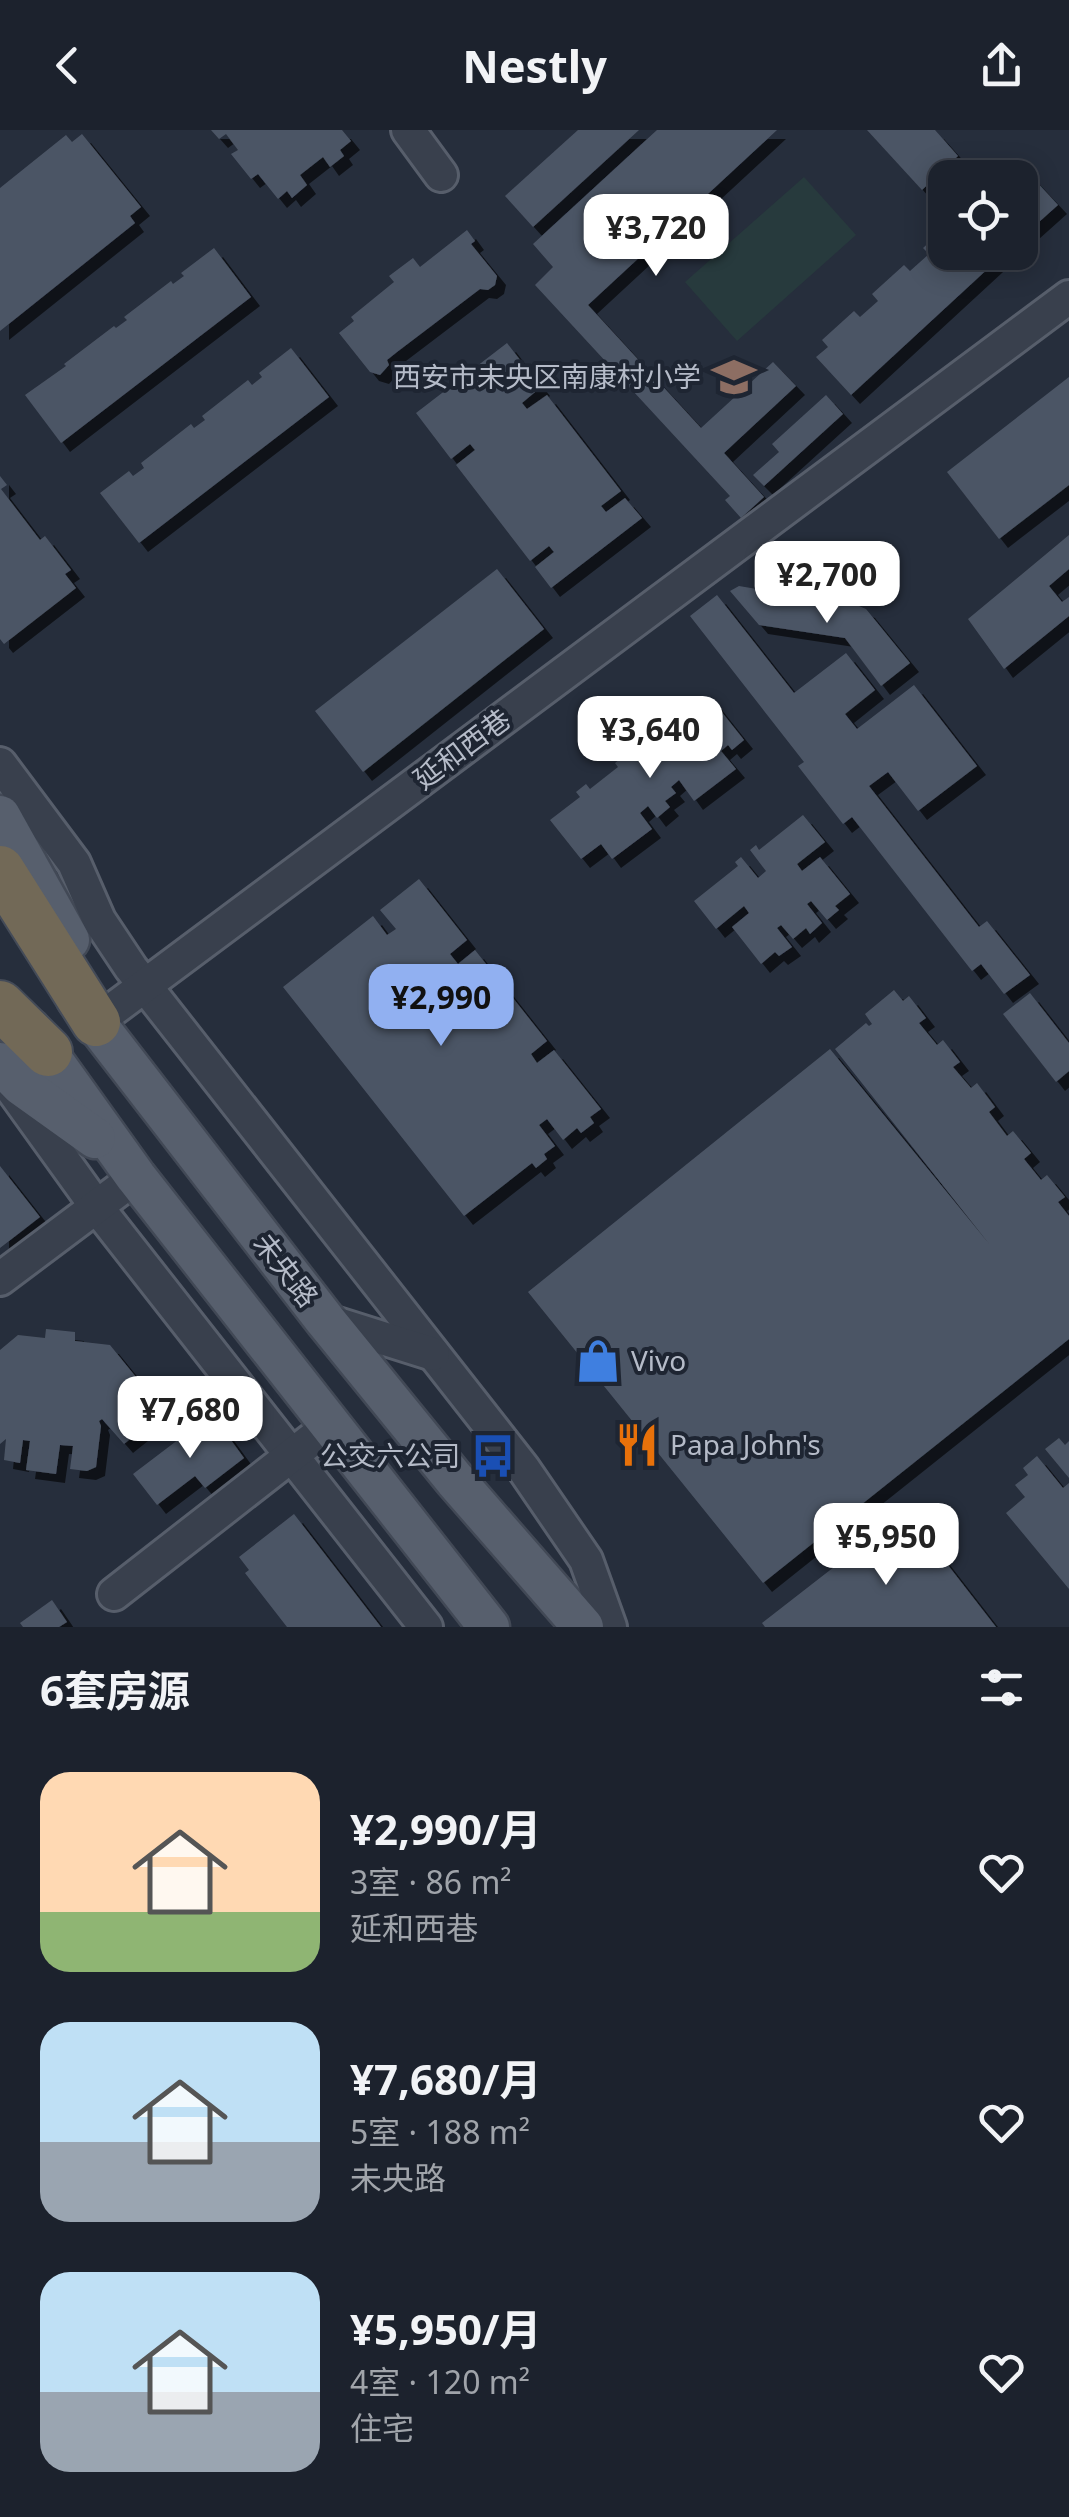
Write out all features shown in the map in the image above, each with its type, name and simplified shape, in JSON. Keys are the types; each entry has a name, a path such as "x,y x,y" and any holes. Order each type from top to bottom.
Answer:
{"highway":[{"path":"0,870 102,1017"},
{"path":"0,1004 48,1052"}],"main road":[{"path":"0,816 102,1017"},
{"name":"未央路","path":"0,904 102,1017 162,1110 325,1320 582,1627"},
{"path":"0,990 128,1166 488,1627"},
{"path":"0,1063 22,1085 128,1166"}],"street":[{"path":"408,130 441,174"},
{"name":"延和西巷","path":"102,1017 1069,296"},
{"path":"0,764 74,863 99,920 144,985 523,1468 586,1560 610,1627"},
{"path":"0,1073 96,1206 426,1627"},
{"path":"0,1279 96,1206 128,1166"},
{"path":"325,1320 433,1354"},
{"path":"256,1328 264,1418"},
{"path":"114,1594 332,1424"}],"shaded area":[{"path":"804,177 856,235 737,341 685,282"}],"building":[{"path":"211,130 342,130 351,141 340,150 344,156 330,167 323,157 300,175 307,185 292,198 287,191 278,199 258,174 251,179 231,154 238,150 226,134 219,139"},
{"path":"578,130 639,130 533,227 505,196"},
{"path":"657,130 777,130 588,305 701,428 773,362 796,386 724,453 764,497 741,518 725,500 730,496 535,285 553,267 533,244"},
{"path":"867,130 935,130 958,156 954,160 928,160 928,184 922,190"},
{"path":"82,134 141,207 130,216 135,223 0,331 0,188 66,135 72,142"},
{"path":"1038,183 1058,205 1038,223"},
{"path":"467,230 475,241 471,244 497,276 495,285 488,290 480,289 397,352 387,360 389,365 380,375 370,372 339,333 354,321 351,317 394,282 389,276 413,258 420,267"},
{"path":"214,248 251,297 61,443 25,395 127,320 124,317 171,281 173,284 184,276 181,273"},
{"path":"928,255 928,270 986,270 851,395 816,357 828,347 822,340 854,311 860,317 878,301 872,294 904,265 910,271"},
{"path":"507,343 541,387 522,403 527,409 547,395 621,491 601,506 606,512 625,498 642,518 551,588 535,567 554,552 549,546 530,561 456,465 475,450 470,444 451,459 416,413"},
{"path":"291,348 329,397 139,543 100,493 129,471 133,476 144,468 141,463 191,424 194,428 205,420 202,416 248,380 252,385 262,377 259,373"},
{"path":"1069,377 1069,485 999,539 947,472"},
{"path":"826,395 843,414 764,486 753,475 779,452 772,444"},
{"path":"0,476 7,485 1,489 40,540 45,536 71,570 65,574 76,588 4,644 0,639"},
{"path":"1069,535 1069,569 1049,586 1062,602 1069,597 1069,616 1004,669 968,619"},
{"path":"497,569 544,629 363,772 315,711"},
{"path":"739,586 866,609 910,663 881,686 845,638 759,625 730,591"},
{"path":"717,595 794,693 846,653 875,690 845,714 857,729 914,685 977,766 918,811 888,772 869,786 979,927 987,921 1030,975 1004,994 981,964 972,971 852,817 843,824 798,766 804,762 690,616"},
{"path":"709,696 744,740 732,750 728,745 721,751 736,769 694,801 679,780 671,787 676,793 665,801 670,807 657,818 648,806 640,813 652,829 612,859 601,844 581,859 550,820 580,797 576,792 586,784 590,789 638,745 641,749 670,727 665,720 675,712 680,718"},
{"path":"803,815 825,842 797,864 802,871 820,857 850,894 835,906 839,910 827,920 811,901 807,904 822,923 810,934 806,928 793,939 781,925 777,928 792,947 779,956 775,952 761,964 732,927 749,913 744,906 716,929 694,901 738,866 735,862 741,857 758,878 766,871 750,850 756,845 759,850"},
{"path":"419,879 467,940 450,954 458,964 475,950 547,1041 531,1054 537,1063 554,1050 601,1109 590,1117 594,1123 581,1133 577,1128 563,1140 547,1119 539,1125 555,1146 544,1154 547,1159 536,1168 532,1163 464,1216 283,987 373,916 387,935 396,929 380,910"},
{"path":"894,990 903,1001 909,996 926,1018 919,1023 937,1045 943,1040 960,1062 953,1067 971,1088 977,1083 995,1107 989,1112 1007,1136 1013,1131 1031,1153 1024,1159 1041,1180 1047,1175 1065,1197 1058,1202 1069,1216 1069,1339 763,1583 528,1292 830,1049 990,1245 835,1049 866,1023 872,1024 865,1014"},
{"path":"1030,993 1069,1043 1069,1071 1056,1082 1003,1014"},
{"path":"0,1166 40,1217 0,1248"},
{"path":"46,1329 75,1332 75,1341 110,1345 157,1403 151,1408 159,1416 124,1444 102,1419 99,1421 96,1467 87,1471 70,1469 73,1446 60,1445 56,1474 26,1470 30,1441 23,1440 20,1463 4,1460 6,1439 0,1444 0,1350 18,1335 45,1338"},
{"path":"212,1414 244,1458 205,1488 195,1476 157,1505 133,1474"},
{"path":"1059,1438 1065,1445 1069,1441 1069,1478 1045,1449"},
{"path":"1037,1456 1063,1488 1069,1483 1069,1589 1006,1513 1025,1497 1015,1485 1028,1475 1023,1468"},
{"path":"906,1511 996,1627 765,1627 762,1623"},
{"path":"294,1514 381,1627 287,1627 245,1573 249,1570 239,1557"},
{"path":"52,1600 67,1622 59,1627 23,1627 20,1623"}],"place":[{"name":"西安市未央区南康村小学","path":"734,377"},
{"name":"Vivo","path":"598,1361"},
{"name":"Papa John's","path":"637,1445"},
{"name":"公交六公司","path":"493,1456"}]}
